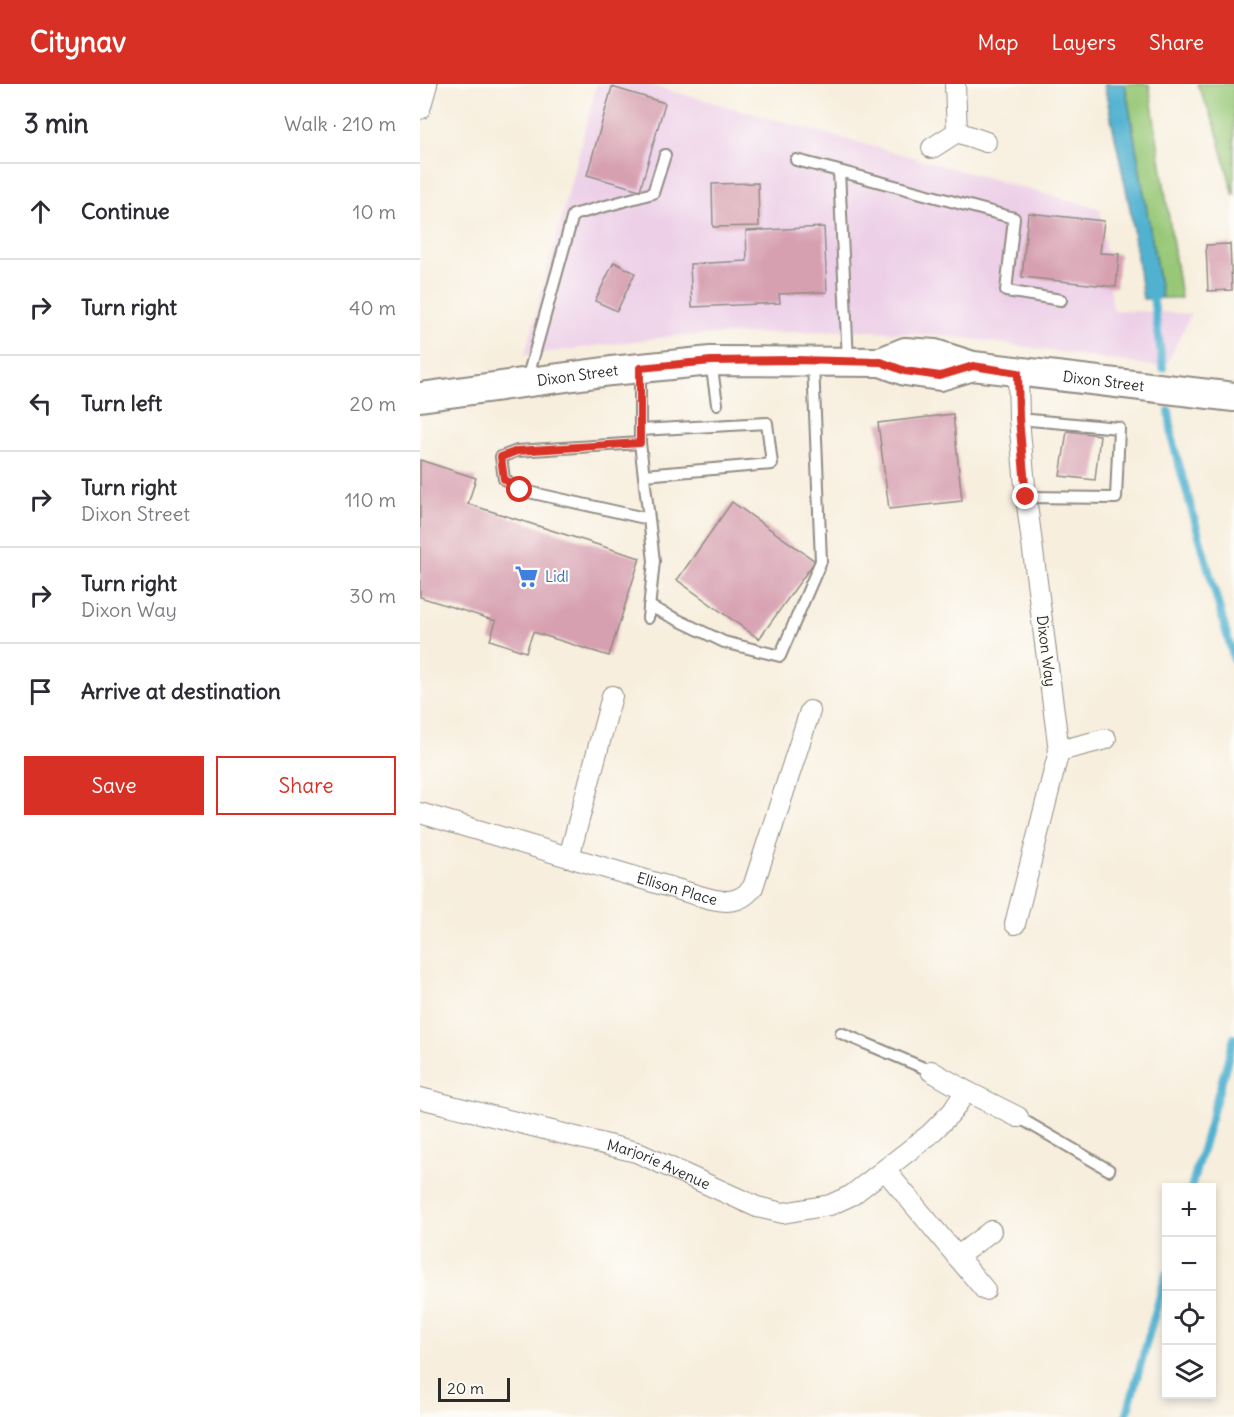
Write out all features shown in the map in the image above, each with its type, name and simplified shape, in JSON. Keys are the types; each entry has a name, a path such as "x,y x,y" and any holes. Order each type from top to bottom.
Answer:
{"street":[{"path":"420,109 427,84"},
{"path":"955,84 957,132"},
{"path":"957,132 986,142"},
{"path":"932,148 957,132"},
{"name":"Dixon Street","path":"420,397 711,361 881,362 905,352 935,354 973,366 1018,373 1234,397"},
{"name":"Dixon Way","path":"1015,924 1059,751 1026,497 1019,418 1018,373"},
{"path":"569,857 612,696"},
{"name":"Ellison Place","path":"420,813 714,900 733,901 748,894 753,887 810,711"},
{"path":"1059,751 1106,739"},
{"path":"931,1071 1018,1117"},
{"name":"Marjorie Avenue","path":"420,1098 636,1152 757,1207 783,1212 830,1205 852,1195 929,1135 952,1112 966,1091"},
{"path":"885,1170 985,1290"},
{"path":"957,1257 991,1231"}],"lane":[{"path":"526,383 573,215 653,193 665,155"},
{"path":"796,160 1014,218 1006,291 1060,300"},
{"path":"839,171 848,361"},
{"path":"649,606 724,642 780,656 821,561 812,360"},
{"path":"711,361 717,404"},
{"path":"640,368 640,443 654,561 648,618"},
{"path":"1019,418 1119,428 1116,498 1026,497"},
{"path":"640,430 767,423 771,464 644,475"},
{"path":"640,443 517,451 501,457 504,479 520,490 649,519"},
{"path":"842,1033 931,1071"},
{"path":"1018,1117 1109,1170"}],"shaded area":[{"path":"597,84 646,84 1100,209 1113,310 1191,314 1165,368 959,337 860,330 674,336 525,355"}],"green space":[{"path":"1125,84 1149,84 1181,298 1162,298"},
{"path":"1197,84 1234,84 1234,196 1215,125"}],"water":[{"path":"1104,84 1125,84 1162,298 1143,299 1130,208"}],"building":[{"path":"612,87 665,103 640,190 587,175"},
{"path":"758,183 759,226 713,227 712,184"},
{"path":"1028,213 1104,221 1100,253 1119,254 1116,287 1022,277"},
{"path":"824,227 827,292 779,294 780,303 692,307 690,264 747,261 746,231"},
{"path":"1230,244 1232,290 1208,291 1206,245"},
{"path":"614,262 635,273 617,311 595,301"},
{"path":"953,414 962,501 889,509 878,423"},
{"path":"1067,431 1100,435 1095,480 1060,476"},
{"name":"Lidl","path":"420,460 476,478 468,504 640,558 609,656 533,632 526,652 490,640 496,621 420,597"},
{"path":"732,502 815,561 759,639 677,580"}],"waterway":[{"path":"1152,290 1163,368"},
{"path":"1169,411 1173,443 1234,660"},
{"path":"1192,1183 1234,1038"},
{"path":"1126,1417 1162,1288"}],"place":[{"name":"Lidl","path":"527,577"}],"route":[{"path":"520,490 504,479 501,457 517,451 640,443 640,368 711,361 794,360 881,362 905,371 940,376 973,366 1018,373 1019,418 1026,497"}]}
